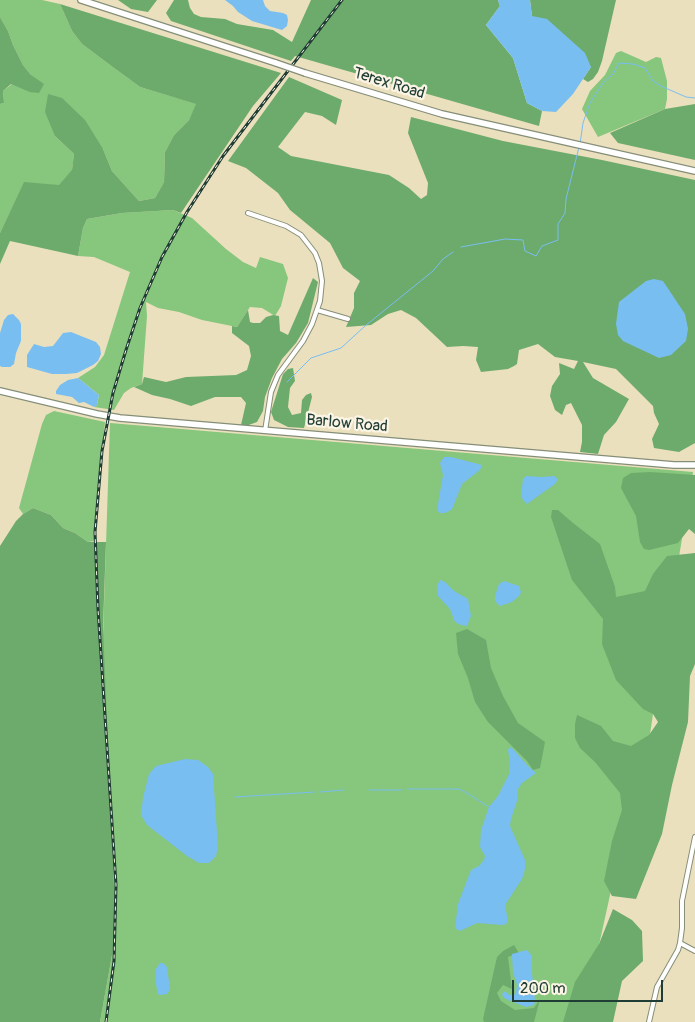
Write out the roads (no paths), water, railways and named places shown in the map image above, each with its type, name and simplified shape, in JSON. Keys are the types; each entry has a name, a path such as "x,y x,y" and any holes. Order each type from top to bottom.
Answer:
{"street":[{"name":"Terex Road","path":"81,0 305,73 442,114 695,171"},
{"path":"248,213 289,228 301,235 312,248 319,263 322,281 317,310 307,335 276,381 269,401 265,431"},
{"path":"317,310 348,319"},
{"name":"Barlow Road","path":"0,391 108,417 674,465 695,465"},
{"path":"649,1022 657,987 680,943 682,901 695,837"},
{"path":"680,943 695,951"}],"water":[{"path":"225,0 263,0 265,6 270,11 287,15 287,26 282,30 252,21"},
{"path":"498,0 530,0 532,16 547,19 585,53 591,67 573,94 556,112 542,111 527,103 513,58 486,25 500,6"},
{"path":"654,279 663,281 685,314 688,329 686,341 671,355 659,358 623,341 618,335 616,324 619,302 646,281"},
{"path":"13,314 21,324 21,341 14,364 10,367 2,367 0,366 0,333 4,320 8,315"},
{"path":"71,332 96,342 100,347 101,354 98,361 77,373 66,374 52,374 27,367 27,355 34,344 44,347 53,346 63,333"},
{"path":"78,378 99,395 97,405 94,407 84,402 79,403 72,397 56,394 60,385 68,380"},
{"path":"444,457 482,465 480,470 462,484 451,510 440,513 438,511 438,504 443,475 440,463"},
{"path":"526,476 554,476 558,479 555,484 527,504 521,496 523,479"},
{"path":"440,580 468,599 471,616 467,626 455,622 450,609 438,596 437,586"},
{"path":"504,581 519,586 521,592 512,602 500,606 495,601 495,596 499,584"},
{"path":"510,747 536,773 522,783 518,789 517,801 510,826 525,860 525,869 522,879 505,905 508,921 506,924 477,923 460,931 455,928 458,904 471,870 479,866 484,860 485,856 480,847 481,830 489,807 498,796 509,774 510,760 508,751"},
{"path":"185,759 198,760 208,767 213,774 218,847 216,856 209,863 199,863 187,856 147,825 141,815 149,774 156,766"},
{"path":"527,950 532,956 535,1001 534,1005 526,1007 508,1000 502,994 505,991 509,995 516,993 517,985 513,972 512,954"},
{"path":"160,963 167,967 170,989 167,994 160,995 158,994 156,984 156,969"}],"waterway":[{"path":"580,144 583,123 590,103 603,83 613,74 619,63 633,64 645,68 653,81 661,86 686,97 695,98"},
{"path":"461,247 505,239 523,240 525,251 536,256 542,246 558,240 558,224 565,213 566,199 579,147"},
{"path":"287,382 311,358 341,348 453,252"},
{"path":"407,789 459,789 489,807"},
{"path":"320,792 344,790"},
{"path":"369,790 402,790"},
{"path":"235,797 315,792"}],"railway":[{"path":"106,1022 114,961 116,885 98,609 95,532 102,451 113,393 140,308 162,257 187,212 223,156 342,0"}]}
